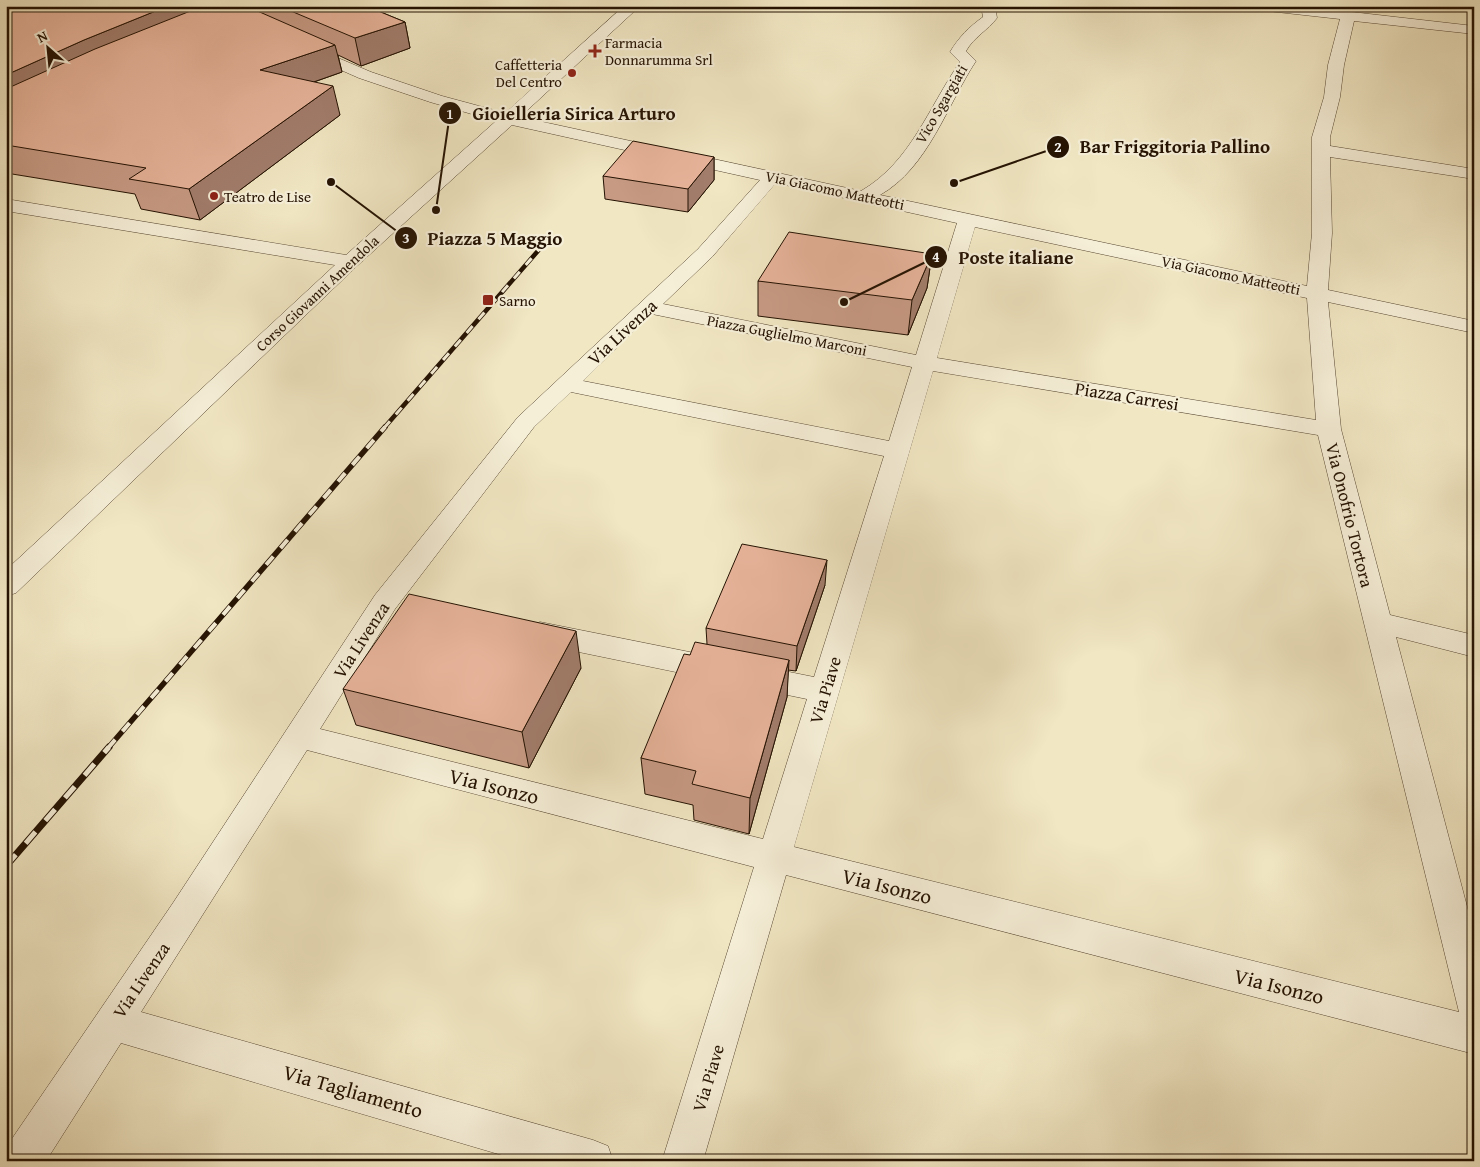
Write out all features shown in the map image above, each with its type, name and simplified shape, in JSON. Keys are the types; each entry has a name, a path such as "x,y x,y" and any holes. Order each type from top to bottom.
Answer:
{"street":[{"name":"Corso Giovanni Amendola","path":"6,586 350,262 633,6"},
{"name":"Vico Sgargiati","path":"864,197 890,180 915,148 956,77 968,61 958,52 971,32 990,18 988,6"},
{"path":"1259,6 1357,13 1474,30"},
{"name":"Via Onofrio Tortora","path":"1357,13 1336,65 1332,97 1320,138 1322,233 1317,293 1329,429 1474,1005"},
{"name":"Via Giacomo Matteotti","path":"294,44 365,75 436,99 509,119 968,220 1474,327"},
{"path":"1320,150 1474,174"},
{"name":"Via Livenza","path":"22,1161 185,914 385,602 526,422 705,253 772,176"},
{"path":"6,206 350,262"},
{"name":"Via Piave","path":"682,1161 926,364 968,220"},
{"name":"Piazza Guglielmo Marconi","path":"648,307 926,364"},
{"name":"Piazza Carresi","path":"926,364 1329,429"},
{"path":"566,384 898,451"},
{"path":"385,602 415,608"},
{"path":"1377,622 1474,646"},
{"path":"512,628 825,691"},
{"name":"Via Isonzo","path":"300,736 1474,1035"},
{"name":"Via Tagliamento","path":"112,1022 593,1161"}],"building":[{"path":"6,6 168,6 84,40 6,75"},
{"path":"203,6 246,6 335,45 260,70 333,86 189,189 129,179 146,168 6,145 6,89 95,49"},
{"path":"279,6 366,6 405,22 355,38"},
{"path":"633,141 714,157 688,189 603,176"},
{"path":"789,232 932,254 912,300 758,281"},
{"path":"742,544 827,560 797,646 706,628"},
{"path":"409,594 576,631 522,732 343,689"},
{"path":"695,642 789,660 750,798 692,784 696,771 641,758 684,654 690,655"}],"railway":[{"path":"384,428 550,237"},
{"path":"108,748 385,427"},
{"path":"6,866 109,747"}],"place":[{"name":"Farmacia Donnarumma Srl","path":"595,51"},
{"name":"Caffetteria Del Centro","path":"572,73"},
{"name":"Piazza 5 Maggio","path":"331,182"},
{"name":"Bar Friggitoria Pallino","path":"954,183"},
{"name":"Teatro de Lise","path":"214,196"},
{"name":"Gioielleria Sirica Arturo","path":"436,210"},
{"name":"Sarno","path":"488,300"},
{"name":"Poste italiane","path":"844,302"}]}
